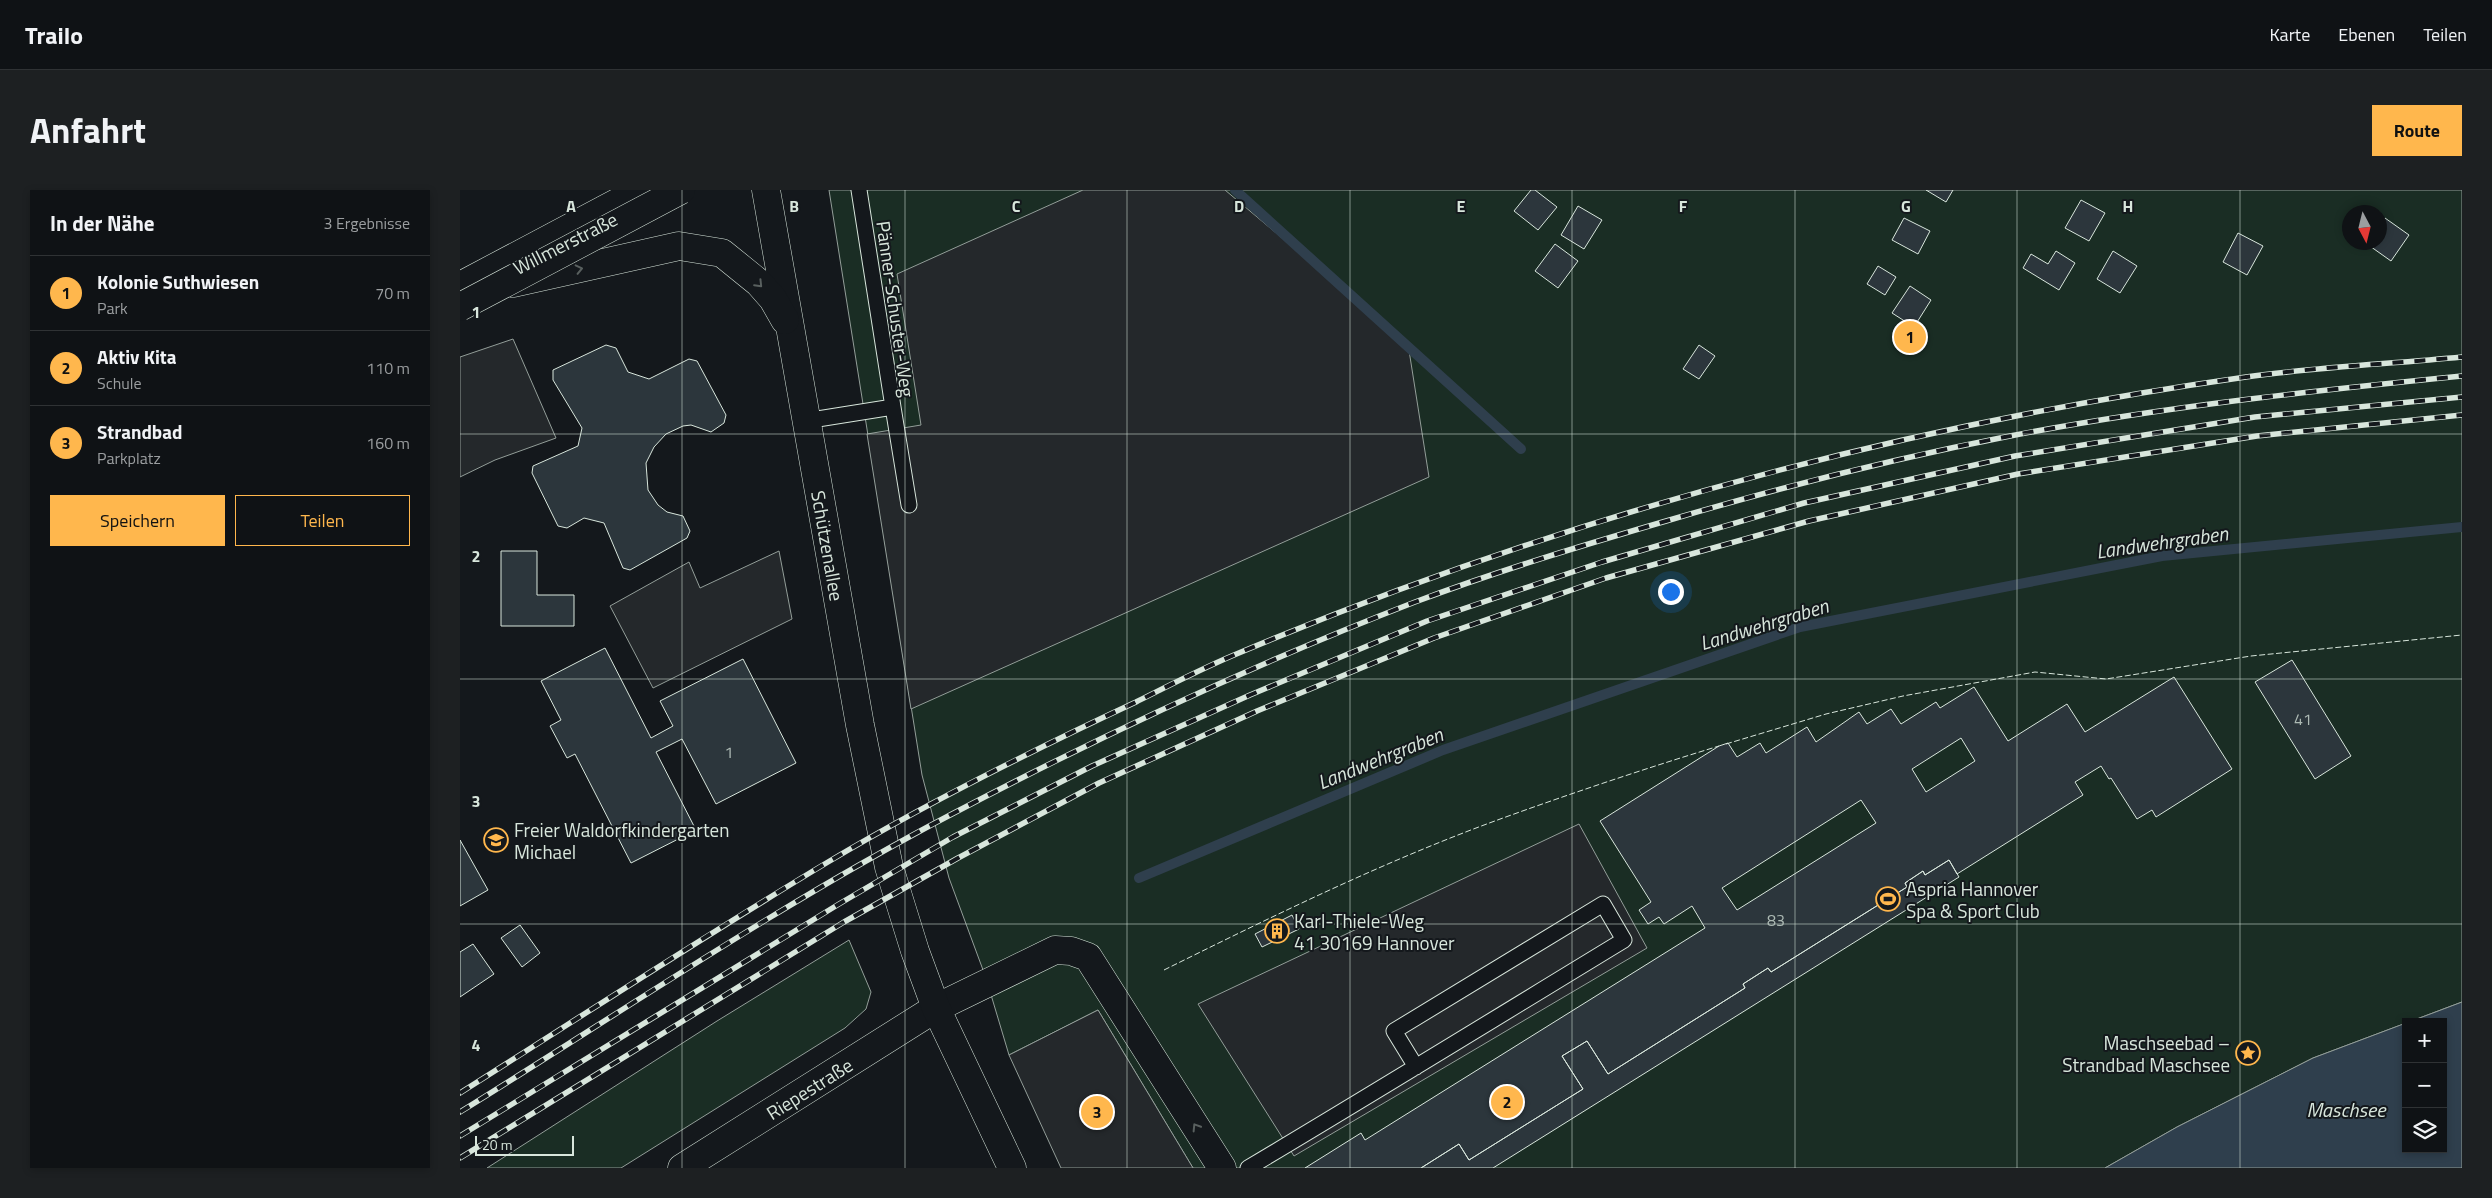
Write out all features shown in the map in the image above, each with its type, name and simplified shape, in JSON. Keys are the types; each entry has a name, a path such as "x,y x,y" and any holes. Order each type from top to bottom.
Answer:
{"main road":[{"path":"461,296 641,190"},
{"name":"Willmerstraße","path":"461,296 670,190"},
{"path":"461,296 681,190"},
{"name":"Schützenallee","path":"766,190 805,421 874,801 899,899 915,951 936,1008 1012,1168"},
{"path":"461,296 679,246 722,253 737,264 773,299 790,328"},
{"name":"Riepestraße","path":"682,1168 936,1008 1055,950 1071,951 1088,957 1222,1168"}],"lane":[{"name":"Pänner-Schuster-Weg","path":"805,421 893,407 859,190"},
{"path":"893,407 908,505"},
{"path":"1248,1168 1416,1067 1624,940 1602,904 1394,1031 1416,1067"}],"green space":[{"path":"829,190 2462,190 2462,1002 2419,1018 2402,1018 2402,1025 2313,1058 2177,1127 2105,1168 1193,1168 1098,1010 1009,1055 986,978 949,878 922,775"},
{"path":"849,940 871,992 866,1009 845,1028 621,1168 487,1168 717,1021"}],"shaded area":[{"path":"1083,190 1225,190 1408,344 1429,477 911,709 867,434 921,425 897,274"},
{"path":"513,339 556,438 495,460 460,477 460,357"},
{"path":"779,551 792,619 653,688 610,606 689,562 700,588"},
{"path":"1579,824 1647,948 1294,1156 1198,1004"},
{"path":"1098,1010 1193,1168 1061,1168 1009,1055"}],"water":[{"name":"Maschsee","path":"2462,1002 2462,1168 2105,1168 2177,1127 2313,1058 2402,1025 2402,1153 2447,1153 2447,1018 2420,1018"}],"building":[{"path":"1531,190 1535,190 1557,207 1538,230 1514,211"},
{"path":"1926,190 1953,190 1946,202"},
{"path":"2081,200 2105,213 2089,241 2065,228"},
{"path":"1578,206 1602,220 1584,249 1561,235"},
{"path":"1904,218 1930,231 1918,254 1892,240"},
{"path":"2387,219 2409,235 2391,261 2375,250 2387,250"},
{"path":"2238,233 2263,246 2247,275 2223,262"},
{"path":"1555,244 1578,261 1558,288 1535,271"},
{"path":"2056,251 2075,263 2059,290 2023,268 2031,254 2048,264"},
{"path":"2113,251 2137,266 2120,293 2097,279"},
{"path":"1878,266 1896,277 1885,295 1867,284"},
{"path":"1910,286 1931,300 1914,327 1892,313"},
{"path":"606,345 616,348 628,372 649,379 689,359 697,361 726,415 724,423 711,432 691,425 683,426 666,434 654,447 646,463 648,490 658,505 667,512 683,516 690,531 687,538 630,570 623,568 604,523 584,518 567,528 558,526 532,473 533,466 578,446 582,428 553,380 553,370"},
{"path":"1699,345 1715,356 1699,379 1683,369"},
{"path":"501,551 537,551 537,595 574,595 574,626 501,626"},
{"path":"605,648 651,738 673,726 660,701 743,659 796,763 716,804 682,739 656,752 696,830 631,863 575,754 567,758 550,726 561,720 541,681"},
{"path":"2292,660 2351,756 2315,779 2255,682"},
{"path":"2174,677 2232,769 2156,817 2152,810 2137,819 2111,778 2109,779 2101,766 2075,782 2083,795 1957,874 1949,860 1925,875 1923,871 1905,883 1907,887 1771,972 1768,968 1743,984 1745,988 1608,1074 1587,1041 1562,1056 1583,1089 1469,1160 1459,1144 1421,1168 1305,1168 1361,1133 1365,1140 1705,928 1692,906 1664,924 1659,917 1648,924 1639,910 1651,902 1600,821 1719,746 1728,743 1737,757 1760,743 1766,753 1807,727 1816,742 1859,712 1867,724 1891,709 1901,724 1936,702 1940,708 1974,687 2008,741 2067,704 2085,732","holes":["1961,738 1975,761 1926,792 1912,769","1861,800 1876,823 1737,910 1722,888"]},
{"path":"460,840 488,890 460,906"},
{"path":"1949,860 1959,877 1493,1168 1421,1168 1459,1144 1469,1160 1583,1089 1562,1056 1587,1041 1608,1074 1745,988 1743,984 1768,968 1771,972 1907,887 1905,883 1923,871 1925,875"},
{"name":"Karl-Thiele-Weg 41 30169 Hannover","path":"1292,915 1299,929 1262,947 1255,934"},
{"path":"520,925 540,953 522,967 501,938"},
{"path":"473,944 494,974 460,997 460,952"}],"waterway":[{"path":"1235,190 1521,449"},
{"name":"Landwehrgraben","path":"1139,878 1443,750 1800,627 2162,556 2462,527"}],"railway":[{"path":"460,1093 735,918 828,862 941,798 1209,666 1356,606 1479,561 1604,520 1731,483 1858,451 1986,422 2116,397 2246,377 2462,357"},
{"path":"460,1112 703,958 826,884 952,814 1065,756 1181,701 1356,625 1447,590 1576,548 1757,495 1883,463 2010,436 2179,408 2462,376"},
{"path":"460,1136 839,904 953,837 1092,766 1250,695 1427,621 1602,562 1804,503 2015,456 2255,417 2462,397"},
{"path":"460,1158 844,922 958,858 1099,783 1257,711 1434,638 1606,578 1809,521 2018,474 2257,436 2462,415"}],"fence":[{"path":"1726,744 1826,714 1903,696 2035,672 2106,679 2251,656 2462,635"},
{"path":"1164,970 1332,889 1460,834 1584,790 1719,746"}],"place":[{"name":"Kolonie Suthwiesen","path":"1910,337"},
{"name":"Freier Waldorfkindergarten Michael","path":"496,840"},
{"name":"Aspria Hannover Spa & Sport Club","path":"1888,899"},
{"name":"Karl-Thiele-Weg 41 30169 Hannover","path":"1277,931"},
{"name":"Maschseebad – Strandbad Maschsee","path":"2248,1053"},
{"name":"Aktiv Kita","path":"1507,1102"},
{"name":"Strandbad","path":"1097,1112"}]}
